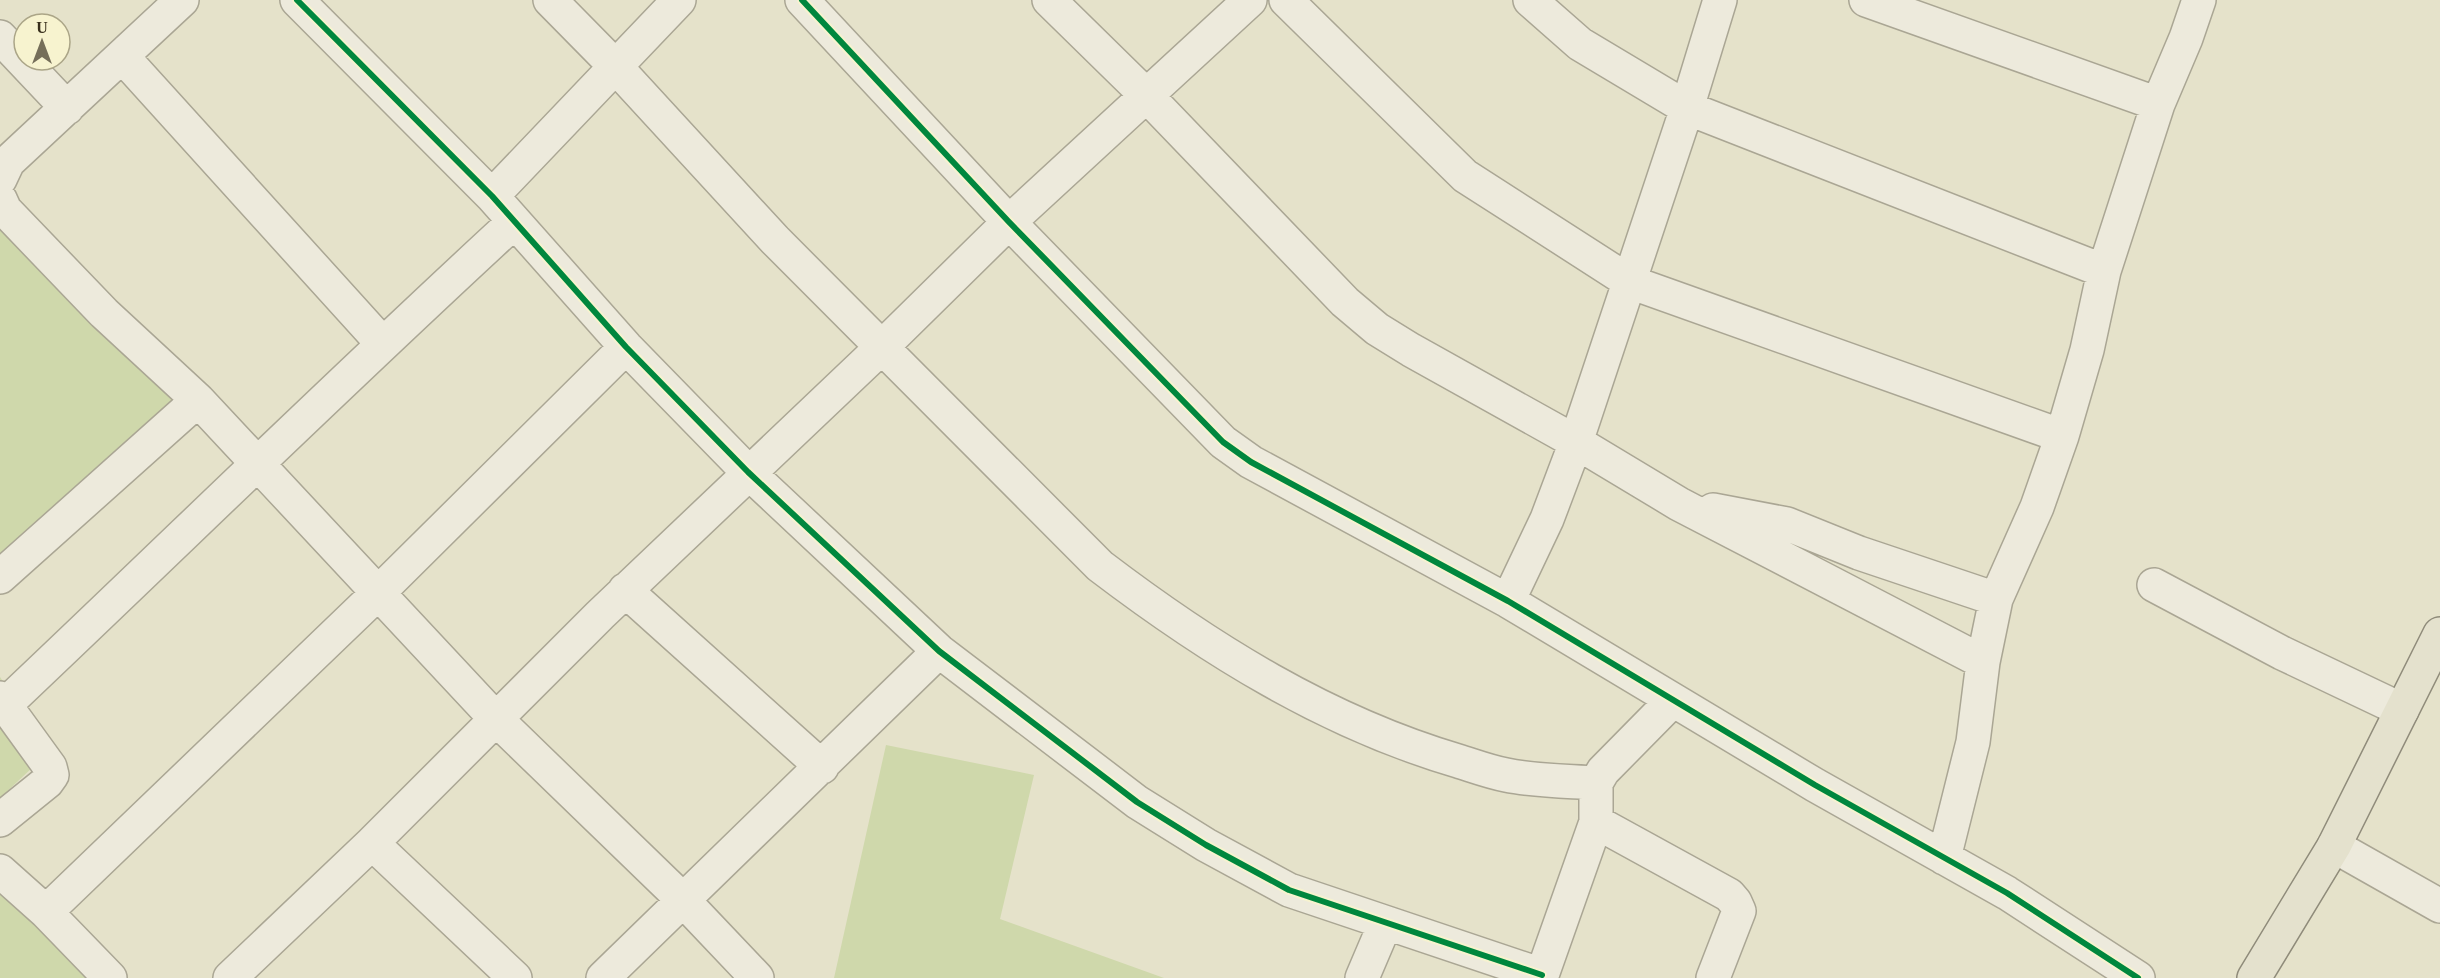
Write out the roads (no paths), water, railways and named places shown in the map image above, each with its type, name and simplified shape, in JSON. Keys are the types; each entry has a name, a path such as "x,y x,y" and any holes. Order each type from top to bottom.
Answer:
{"main road":[{"path":"2254,978 2334,846 2440,634"}],"street":[{"path":"0,179 8,162 182,0"},
{"path":"297,0 492,196 626,347 748,472 939,651 1137,802 1206,845 1289,891 1541,976 1596,822 1596,783 1603,771 1672,701"},
{"path":"550,0 615,66 775,240 1100,566 1140,597 1229,657 1317,706 1412,747 1507,775 1596,783"},
{"path":"492,196 679,0"},
{"path":"802,0 1009,222 1223,442 1251,462 1508,601 1815,785 2007,893 2138,978"},
{"path":"1049,0 1147,96 1345,302 1377,329 1576,442 1679,504 1983,662"},
{"path":"230,978 372,843 495,718 748,472 882,347 1009,222 1251,0"},
{"path":"1286,0 1466,176 1630,282 2062,436"},
{"path":"1530,0 1580,44 1687,108 2104,271"},
{"path":"1508,601 1547,519 1576,442 1687,108 1719,0"},
{"path":"1866,0 2158,104"},
{"path":"1953,863 1973,742 1983,662 1996,599 2037,507 2062,436 2087,350 2104,271 2158,104 2186,38 2199,0"},
{"path":"0,37 67,108"},
{"path":"122,56 382,343"},
{"path":"0,199 5,210 104,314 198,400 495,718 682,899 756,978"},
{"path":"0,820 47,782 52,775 50,767 2,702 258,465 382,343 514,222"},
{"path":"46,912 379,592 626,347"},
{"path":"0,577 198,400"},
{"path":"1679,504 1787,524 1996,599"},
{"path":"1812,573 1843,546"},
{"path":"2154,585 2282,653 2402,710"},
{"path":"626,590 822,767"},
{"path":"603,978 939,651"},
{"path":"1596,822 1729,895 1735,902 1738,911 1713,978"},
{"path":"372,843 495,972"},
{"path":"2334,846 2440,906"},
{"path":"0,871 46,912 110,978"},
{"path":"1362,978 1385,924"}]}
